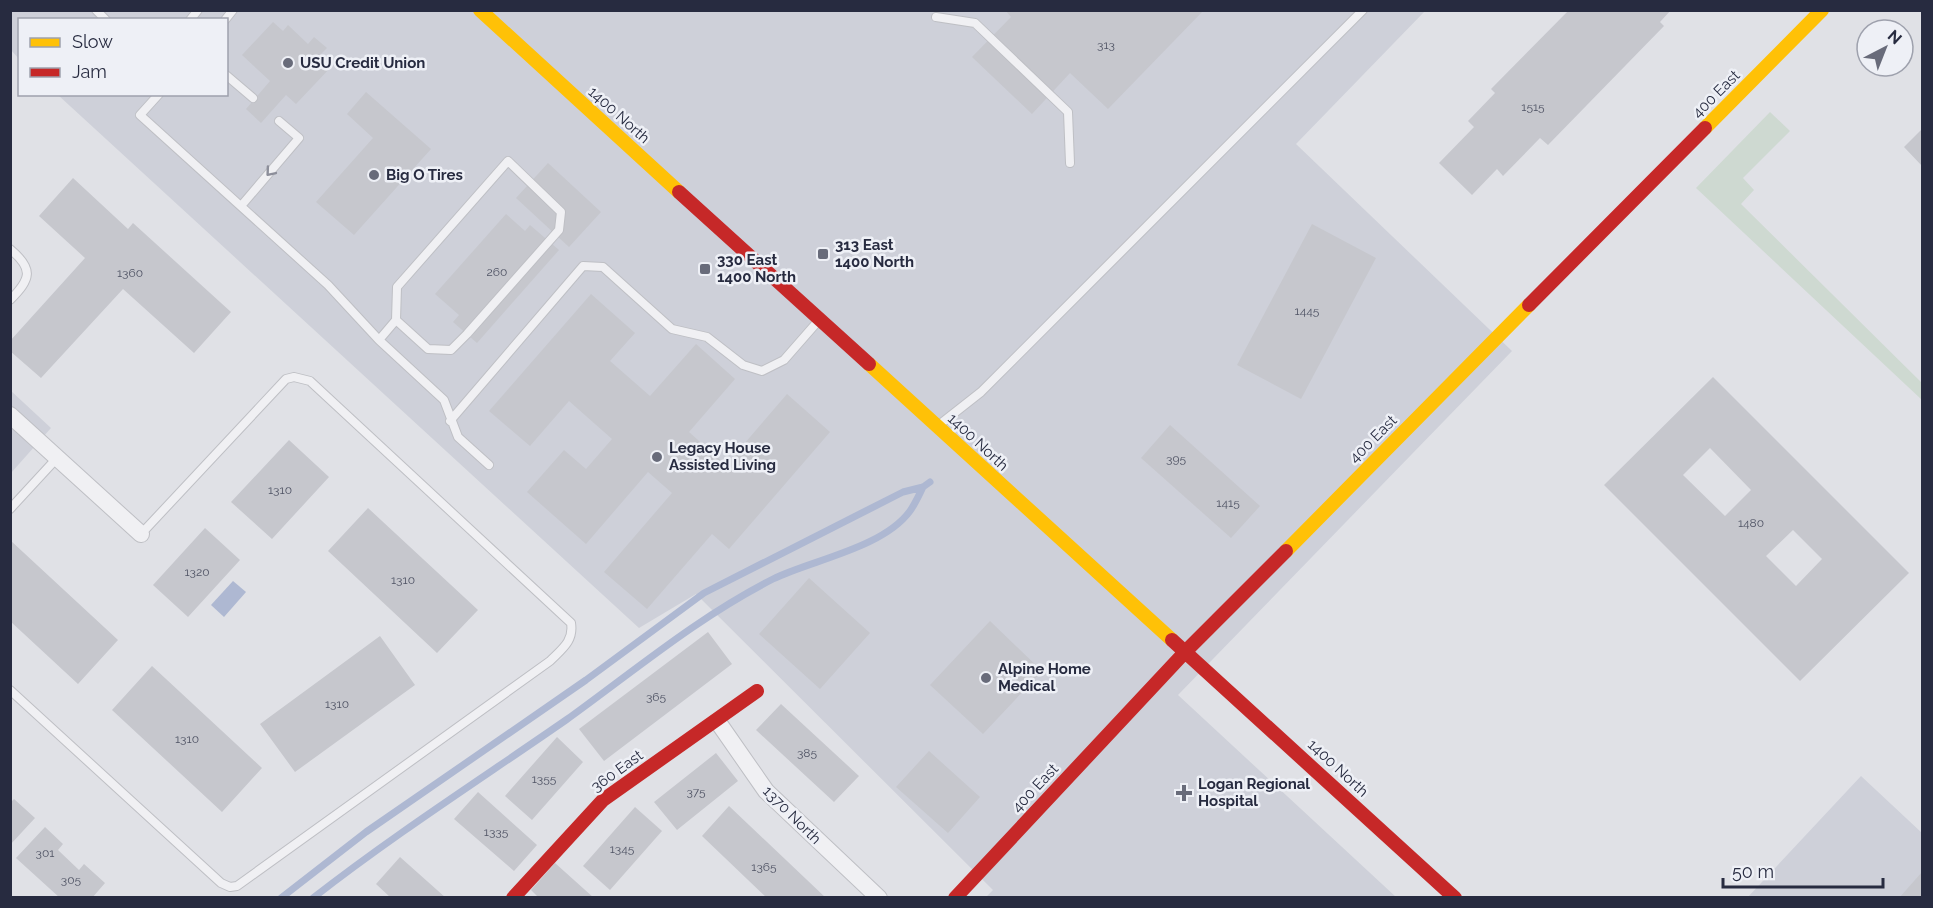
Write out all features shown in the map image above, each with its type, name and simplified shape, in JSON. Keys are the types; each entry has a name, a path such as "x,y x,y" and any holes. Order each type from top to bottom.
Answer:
{"street":[{"name":"1400 North","path":"480,10 1455,897"},
{"name":"400 East","path":"955,897 1186,651 1822,10"},
{"path":"13,421 141,534"},
{"name":"360 East","path":"513,897 603,800 718,722 757,692"},
{"name":"1370 North","path":"718,722 765,791 879,897"}],"lane":[{"path":"937,427 989,384 1363,10"},
{"path":"936,17 975,23 1068,112 1070,163"},
{"path":"228,77 253,98"},
{"path":"157,96 140,115 328,285 379,340 444,400 450,421 458,437 489,465"},
{"path":"241,206 299,138 279,121"},
{"path":"379,340 396,320 397,287 508,161 561,212 559,230 467,334 450,350 428,350 396,320"},
{"path":"10,249 22,258 28,272 26,285 10,300"},
{"path":"450,421 583,266 603,267 672,329 707,337 742,365 762,370 784,360 819,320"},
{"path":"10,690 221,883 230,887 247,879 550,661 565,647 573,635 571,623 328,397 310,381 294,377 286,378 141,534"},
{"path":"10,509 57,458"}],"shaded area":[{"path":"10,11 1425,11 1296,144 1512,351 1178,695 1396,897 986,897 993,890 696,594 639,628 59,96 228,96 228,18 18,18 18,58 11,50"},
{"path":"1770,112 1790,131 1743,178 1754,190 1741,204 1922,383 1922,400 1696,188"},
{"path":"10,390 51,428 11,473 10,473"},
{"path":"1861,776 1922,833 1922,897 1747,898"}],"water":[{"path":"233,581 246,592 224,617 211,605"}],"building":[{"path":"1005,10 1204,10 1108,109 1070,73 1032,114 972,57 1011,17"},
{"path":"1569,10 1671,10 1660,22 1664,26 1548,145 1540,138 1503,176 1497,169 1472,195 1439,163 1474,127 1468,121 1495,93 1491,89"},
{"path":"273,22 283,31 288,25 308,44 314,37 327,48 320,55 332,66 296,104 286,95 261,123 246,109 270,81 242,55"},
{"name":"Big O Tires","path":"366,92 431,149 354,235 316,202 373,138 347,114"},
{"path":"1922,129 1922,166 1904,147"},
{"path":"548,163 601,212 569,247 516,198"},
{"path":"73,178 128,229 133,223 231,312 194,353 123,289 41,378 10,351 10,341 85,258 39,216"},
{"path":"506,214 525,231 530,225 559,250 477,343 453,322 459,315 435,294"},
{"path":"1312,224 1376,258 1301,399 1237,365"},
{"name":"Legacy House Assisted Living","path":"591,294 635,333 610,361 650,396 696,344 735,379 689,432 726,465 787,394 830,432 729,549 712,534 647,609 604,572 672,493 648,472 586,544 527,492 564,450 586,469 612,439 569,401 530,446 489,411"},
{"path":"1713,377 1909,573 1800,681 1604,485","holes":["1710,448 1751,490 1725,516 1683,475","1793,530 1822,559 1796,586 1766,556"]},
{"path":"1170,425 1260,506 1231,538 1141,458"},
{"path":"289,440 329,477 272,539 231,502"},
{"path":"368,508 478,610 437,653 328,551"},
{"path":"205,528 240,560 188,617 153,585"},
{"path":"10,540 118,640 78,684 10,621"},
{"path":"809,578 870,633 820,689 759,634"},
{"name":"Alpine Home Medical","path":"990,621 1042,671 983,734 930,685"},
{"path":"708,632 732,664 604,761 579,729"},
{"path":"380,636 415,685 295,772 260,724"},
{"path":"152,666 262,768 222,812 112,710"},
{"path":"781,704 859,776 834,802 756,730"},
{"path":"557,737 583,762 532,820 505,796"},
{"path":"929,751 980,797 948,833 896,787"},
{"path":"716,753 738,781 677,830 654,802"},
{"path":"478,792 537,845 514,871 454,819"},
{"path":"14,799 35,818 10,845 10,803"},
{"path":"729,806 826,898 767,898 702,836"},
{"path":"635,807 662,831 610,890 583,866"},
{"path":"45,827 63,844 58,850 79,870 84,864 105,883 92,898 60,898 16,858"},
{"path":"400,857 446,898 391,898 376,884"},
{"path":"555,863 594,898 539,898 531,890"},
{"path":"1922,872 1922,898 1899,898"}],"waterway":[{"path":"281,898 366,832 586,680 704,593 903,492 923,487 930,482"},
{"path":"313,898 407,829 566,720 692,627 773,579 846,552 883,535 910,511 923,487"}],"traffic: slow":[{"path":"480,10 679,192"},
{"path":"1705,128 1822,10"},
{"path":"1286,551 1529,305"},
{"path":"869,364 1172,640"}],"traffic: jam":[{"path":"1529,305 1705,128"},
{"path":"679,192 869,364"},
{"path":"955,898 1186,651 1286,551"},
{"path":"1172,640 1455,898"},
{"path":"513,898 603,800 757,691"}],"place":[{"name":"USU Credit Union","path":"288,63"},
{"name":"Big O Tires","path":"374,175"},
{"name":"313 East 1400 North","path":"823,254"},
{"name":"330 East 1400 North","path":"705,269"},
{"name":"Legacy House Assisted Living","path":"657,457"},
{"name":"Alpine Home Medical","path":"986,678"},
{"name":"Logan Regional Hospital","path":"1184,793"}]}
